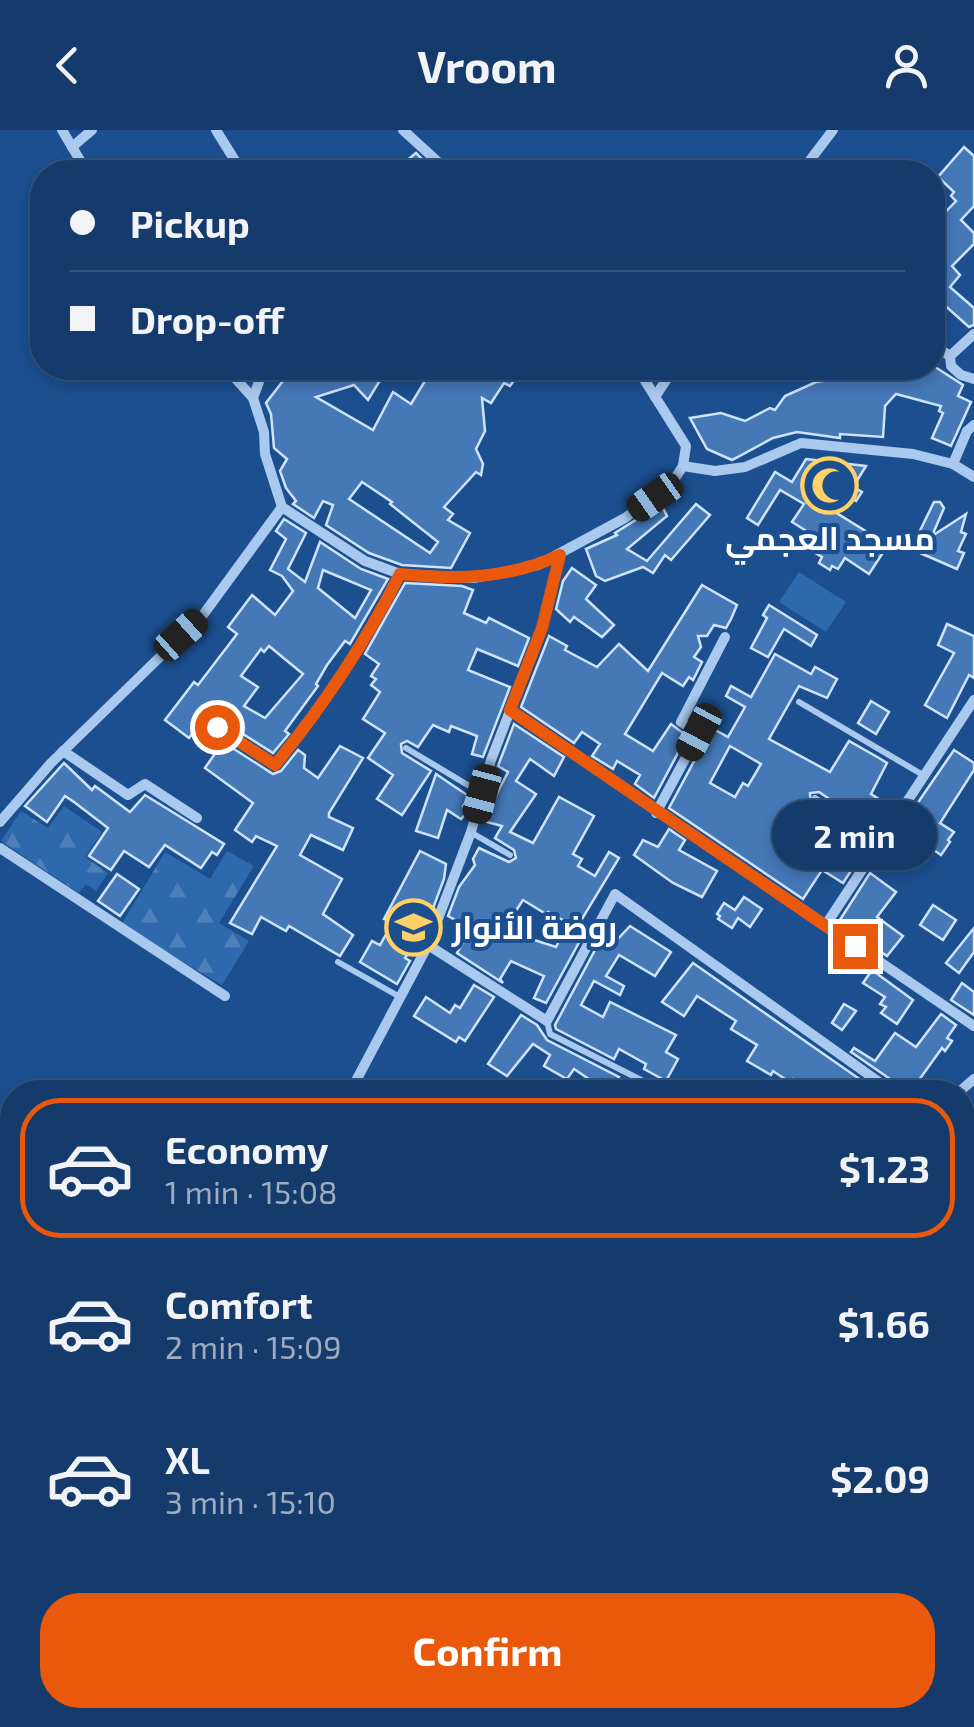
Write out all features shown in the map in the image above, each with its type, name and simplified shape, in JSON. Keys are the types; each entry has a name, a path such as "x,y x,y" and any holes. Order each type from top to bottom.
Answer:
{"street":[{"path":"62,130 80,160"},
{"path":"72,146 92,130"},
{"path":"216,130 235,160"},
{"path":"403,130 432,160"},
{"path":"810,160 833,130"},
{"path":"974,334 950,356 950,366 974,379"},
{"path":"945,353 950,356"},
{"path":"237,380 254,398 264,432 265,454 282,508 365,562 400,574 474,578 538,565 560,555 625,518 672,483 682,466 686,446 644,380"},
{"path":"254,398 260,380"},
{"path":"655,397 666,380"},
{"path":"954,464 974,424"},
{"path":"682,466 715,470 746,467 801,444 913,454 954,464 974,477"},
{"path":"0,822 63,751 203,615 282,508"},
{"path":"357,1080 428,945 542,628 560,555"},
{"path":"212,724 275,765 310,722 377,618 400,574"},
{"path":"656,813 699,732 681,722 725,637"},
{"path":"825,926 974,700"},
{"path":"510,710 974,1026"},
{"path":"63,751 128,795 145,784 196,818"},
{"path":"0,848 226,996"},
{"path":"428,945 546,1020 615,894 876,1080"}],"lane":[{"path":"799,702 924,776"},
{"path":"406,748 482,794"},
{"path":"815,798 881,842"},
{"path":"471,832 510,855"},
{"path":"338,962 401,998"},
{"path":"546,1020 550,1034 641,1080"}],"green space":[{"path":"799,572 846,602 826,632 779,602"},
{"path":"64,806 102,832 85,857 108,873 96,891 86,884 79,893 1,841 21,811 48,828"},
{"path":"227,851 254,866 219,923 249,941 222,985 121,925 165,852 210,879"}],"building":[{"path":"964,147 974,156 974,206 961,220 974,233 974,244 952,266 960,275 950,287 974,308 974,325 969,327 945,306 945,212 956,201 951,196 954,192 945,184 945,169"},
{"path":"945,373 963,385 958,396 971,402 951,446 932,438 943,413 939,411 941,406 896,394 885,406 883,437 840,434 840,438 797,432 773,438 732,460 707,449 690,418 721,413 745,421 770,408 775,410 785,396 816,382 945,380"},
{"path":"284,380 380,380 368,400 354,385 316,397 373,430 393,392 411,404 425,380 514,380 510,386 504,383 491,403 482,398 485,431 476,449 483,464 481,475 476,472 444,507 453,514 448,520 470,533 451,568 402,565 369,553 326,525 333,505 323,501 314,518 293,504 296,501 280,471 287,459 274,448 266,403","holes":["362,482 438,542 430,553 349,499"]},
{"path":"806,459 866,466 853,487 862,492 856,501 846,494 835,512 888,545 869,574 845,558 838,569 832,566 830,570 819,563 822,557 812,551 819,539 792,522 804,504 780,490 758,525 747,518 775,472 792,482"},
{"path":"934,502 940,502 944,508 932,536 966,514 961,532 966,534 958,551 964,553 957,569 911,549"},
{"path":"661,504 667,516 627,549 647,561 696,504 710,515 671,560 665,555 653,573 643,567 605,581 596,576 586,549 617,535"},
{"path":"284,519 306,533 288,569 305,582 320,542 361,569 388,579 350,644 345,641 327,665 318,686 285,731 289,734 273,753 213,715 206,716 189,738 165,720 237,634 228,627 252,595 275,615 293,591 282,576 270,570 286,539 276,531","holes":["323,570 371,590 355,618 318,588","269,646 303,674 265,718 244,706 258,687 241,676 261,649 264,652"]},
{"path":"572,568 596,585 586,599 614,625 602,637 574,617 570,622 556,609 563,581"},
{"path":"405,583 473,590 464,613 486,623 489,618 529,638 518,666 477,649 468,670 510,687 483,757 472,754 477,736 451,726 449,732 433,725 418,747 407,741 401,744 402,753 431,771 402,815 377,799 393,775 368,758 385,733 363,719 380,692 371,685 376,679 371,676 379,664 365,654"},
{"path":"702,585 737,605 731,619 726,628 714,625 707,636 698,636 701,647 694,657 702,662 693,680 689,677 683,686 662,673 625,734 653,751 671,724 687,736 654,798 635,784 640,775 617,761 613,769 592,756 600,744 582,732 574,743 521,707 549,636 567,646 565,650 597,667 619,644 648,671"},
{"path":"769,605 817,635 811,646 784,629 768,657 751,648 767,618 763,615"},
{"path":"947,624 974,636 974,678 969,675 947,718 925,705 954,653 938,645"},
{"path":"775,654 811,674 815,667 837,679 827,698 799,686 769,739 830,772 849,741 887,763 871,794 893,808 877,831 819,792 810,793 811,804 870,842 843,883 822,870 803,899 669,808 707,737 708,726 728,737 745,707 726,696 731,686 751,697","holes":["730,746 761,764 748,786 743,783 735,797 710,783"]},
{"path":"871,701 889,712 876,734 858,723"},
{"path":"514,724 564,757 554,776 530,759 516,781 536,794 510,832 533,843 559,797 594,816 573,854 582,859 578,866 595,876 609,852 619,858 574,932 582,937 546,1003 534,998 544,976 511,961 500,979 503,983 457,953 471,929 448,916 459,887 475,865 473,859 479,848 509,862 516,858 514,850 495,838 502,826 483,821 508,772 498,766","holes":["523,900 568,923 556,947 506,926"]},
{"path":"223,742 273,774 281,771 298,750 305,755 304,768 318,778 340,746 363,758 329,813 329,817 353,828 343,850 311,835 300,855 342,879 323,914 353,935 340,956 289,926 286,931 261,917 252,934 230,923 277,846 256,836 252,842 235,830 253,803 205,768"},
{"path":"954,750 974,763 974,770 940,823 954,832 950,842 941,855 918,839 901,864 884,852"},
{"path":"64,763 92,790 95,786 130,812 145,795 224,844 217,855 212,852 201,868 165,845 149,867 124,851 111,870 89,856 108,828 74,802 65,796 47,822 25,806"},
{"path":"436,774 470,797 463,806 468,811 461,819 447,810 438,838 416,831"},
{"path":"669,829 685,840 679,850 717,871 702,897 673,883 634,855 643,840 658,847"},
{"path":"420,851 446,864 444,879 426,927 405,958 410,961 397,984 360,962 372,941 380,945 393,922 384,919"},
{"path":"870,873 896,892 877,917 903,936 887,956 838,923"},
{"path":"117,874 139,889 120,916 98,901"},
{"path":"744,897 762,909 750,927 738,918 732,928 718,919 724,903 735,910"},
{"path":"933,905 956,920 943,940 920,925"},
{"path":"630,926 671,952 655,976 619,955 606,976 624,986 620,995 594,981 581,1005 603,1017 610,1002 676,1035 666,1052 678,1059 667,1080 644,1069 646,1064 619,1049 614,1059 556,1029 603,935 615,942"},
{"path":"974,928 974,952 959,973 946,963"},
{"path":"693,963 861,1080 786,1080 773,1071 771,1075 747,1061 757,1045 731,1029 736,1021 697,996 684,1016 662,1002"},
{"path":"872,970 913,1000 897,1024 881,1013 886,1007 880,1004 885,997 863,983"},
{"path":"962,983 974,992 974,1015 951,1000"},
{"path":"474,985 494,997 465,1041 459,1037 456,1042 414,1016 426,997 450,1013 455,1005 460,1008"},
{"path":"844,1004 856,1011 842,1030 832,1023"},
{"path":"941,1014 956,1025 947,1038 952,1041 945,1051 942,1048 919,1080 892,1080 851,1052 854,1048 875,1061 895,1033 916,1047"},
{"path":"521,1015 537,1025 547,1040 619,1077 590,1080 574,1069 567,1079 544,1066 550,1055 533,1044 507,1076 488,1064"}],"place":[{"name":"مسجد العجمي","path":"830,485"},
{"name":"روضة الأنوار","path":"413,928"}],"route":[{"path":"217,727 275,765 310,722 377,618 400,574 474,578 538,565 560,555 542,628 510,710 855,946"}]}
